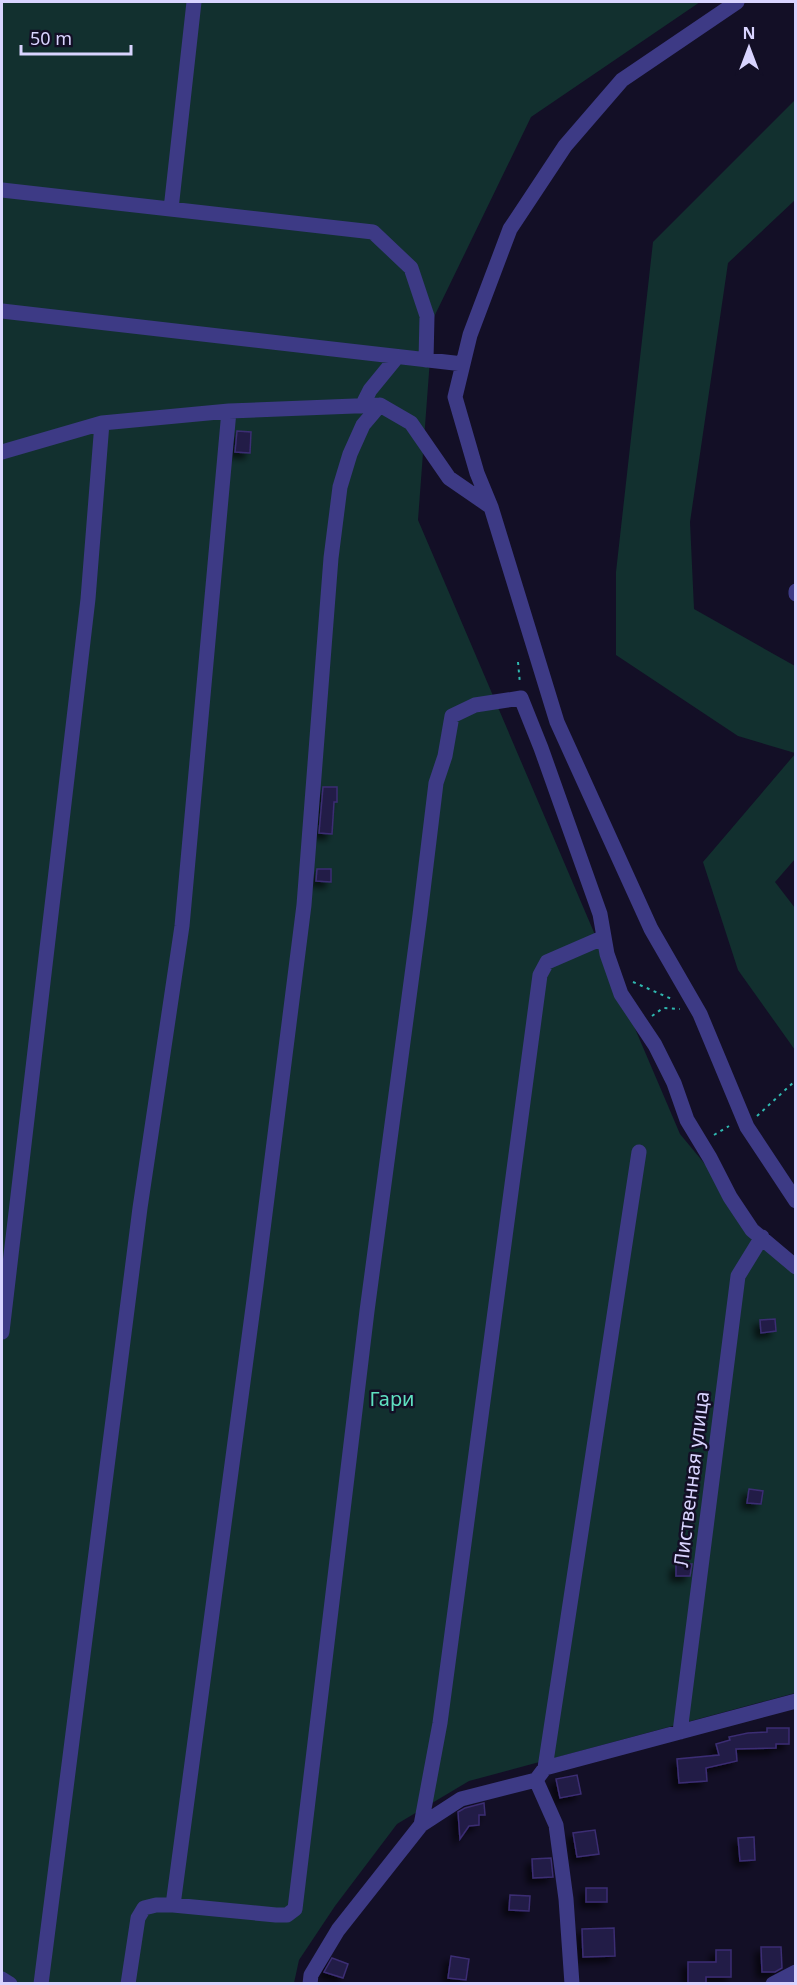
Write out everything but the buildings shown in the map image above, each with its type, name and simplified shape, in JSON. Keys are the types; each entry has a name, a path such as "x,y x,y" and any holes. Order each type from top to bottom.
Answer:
{"street":[{"path":"171,209 194,2"},
{"path":"737,2 622,80 565,146 510,229 470,335 455,397 477,473 492,507 557,722 651,929 698,1010 745,1122 795,1201"},
{"path":"2,190 374,231 411,268 427,316 426,360"},
{"path":"2,311 463,364"},
{"path":"362,405 370,390 397,357"},
{"path":"2,452 102,423 229,411 380,405 411,423 449,478 492,507"},
{"path":"173,1905 304,905 330,570 340,487 350,454 363,425 380,405"},
{"path":"41,1983 140,1208 182,926 229,411"},
{"path":"2,1332 88,599 102,423"},
{"path":"128,1983 138,1918 144,1908 173,1905 287,1915 294,1909 297,1898 367,1311 436,783 445,756 452,716 475,705 521,698 600,914 606,954 621,994 648,1035 674,1083 687,1120 730,1197 752,1230 795,1267"},
{"path":"421,1824 440,1723 540,975 547,962 600,939"},
{"path":"572,1983 566,1899 556,1825 541,1774 639,1152"},
{"name":"Лиственная улица","path":"680,1732 738,1276 762,1237"},
{"path":"310,1983 311,1975 339,1930 421,1824 461,1799 680,1732 795,1701"},
{"path":"773,1983 795,1972"},
{"path":"2,1979 10,1983"}],"path":[{"path":"518,662 521,698"},
{"path":"614,974 698,1010"},
{"path":"648,1035 649,1017 663,1008 698,1010"},
{"path":"701,1143 745,1122 795,1080"}],"green space":[{"name":"Гари","path":"2,2 700,2 531,117 433,319 418,520 680,1134 795,1273 795,1693 469,1781 397,1824 335,1906 299,1960 294,1983 2,1984"},
{"path":"795,100 795,200 728,263 690,522 694,609 795,666 795,753 738,736 616,655 616,572 653,242"},
{"path":"795,754 795,859 775,882 795,908 795,1050 738,970 703,862"}]}
